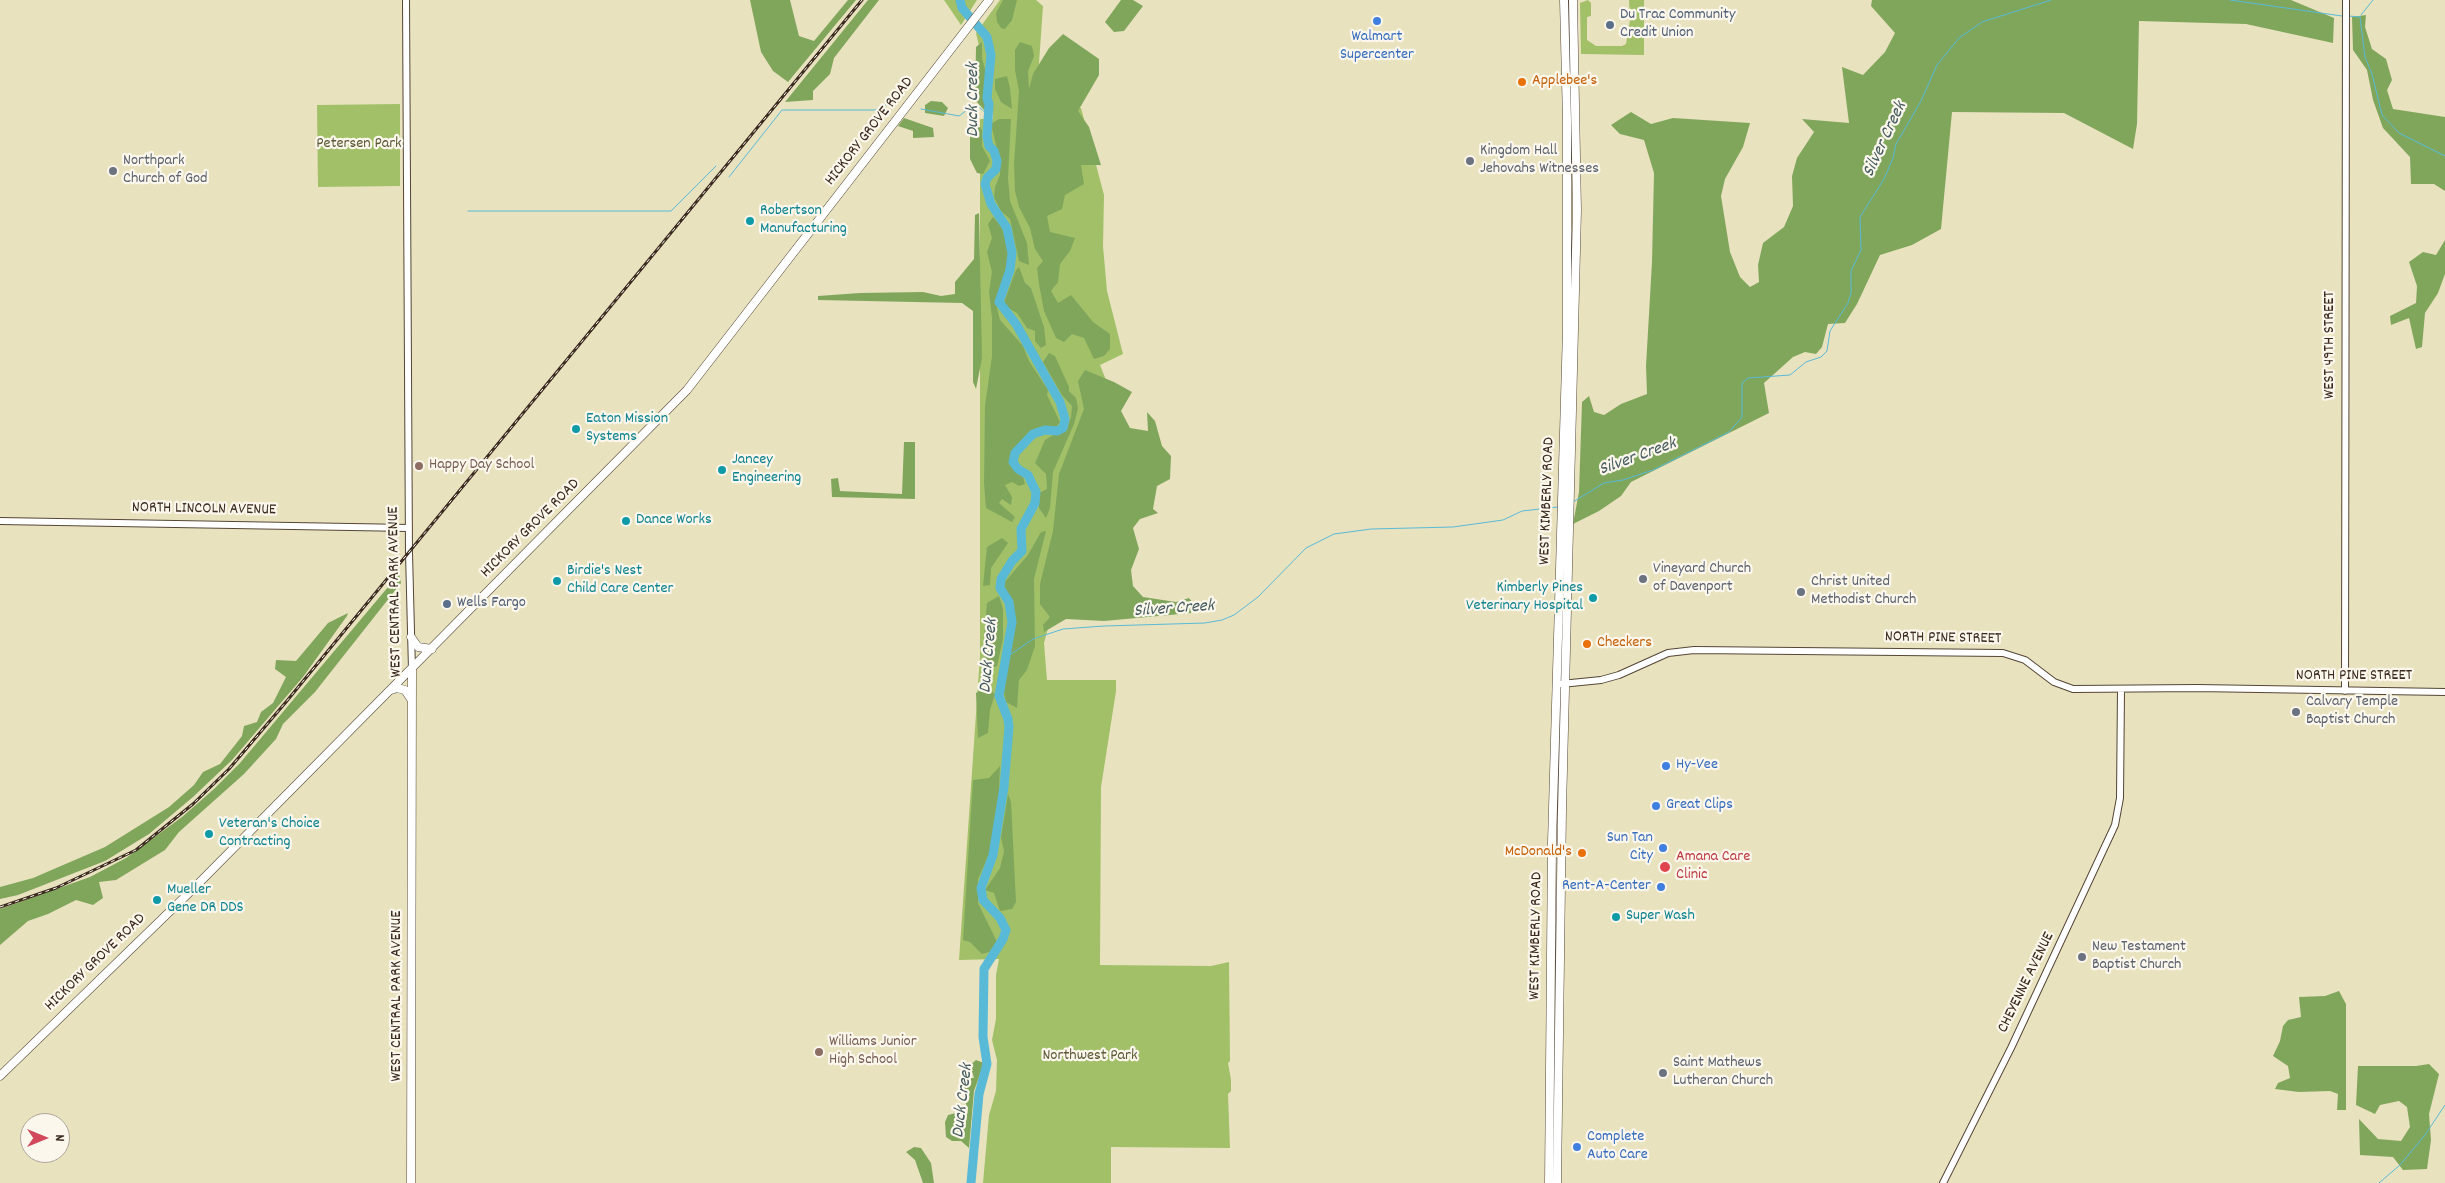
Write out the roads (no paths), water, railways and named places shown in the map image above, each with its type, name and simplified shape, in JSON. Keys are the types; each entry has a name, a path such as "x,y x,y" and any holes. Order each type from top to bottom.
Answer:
{"main road":[{"name":"HICKORY GROVE ROAD","path":"0,1076 195,887 412,670 687,390 989,0"},
{"name":"WEST KIMBERLY ROAD","path":"1557,1183 1562,684 1560,521 1568,330 1567,120 1564,0"},
{"name":"WEST KIMBERLY ROAD","path":"1549,1183 1552,842 1570,521 1577,210 1573,0"},
{"path":"411,637 418,647 432,649"},
{"name":"WEST CENTRAL PARK AVENUE","path":"411,1183 412,670"},
{"path":"391,690 397,688 405,690 411,699"}],"street":[{"name":"WEST CENTRAL PARK AVENUE","path":"406,0 409,528 412,670"},
{"name":"WEST 49TH STREET","path":"2345,691 2346,0"},
{"name":"NORTH LINCOLN AVENUE","path":"0,521 409,528"},
{"name":"NORTH PINE STREET","path":"1562,684 1601,680 1618,675 1668,653 1694,650 2003,653 2025,660 2054,682 2073,689 2445,692"},
{"name":"CHEYENNE AVENUE","path":"1943,1183 2011,1048 2116,826 2120,790 2121,689"}],"waterway":[{"name":"Duck Creek","path":"960,0 962,8 987,37 991,55 987,98 989,104 987,137 989,146 994,151 997,161 996,169 987,178 985,184 991,204 1007,228 1012,253 1010,270 999,302 1016,324 1060,402 1065,419 1063,428 1057,431 1045,430 1033,434 1015,453 1013,462 1018,469 1028,475 1036,492 1035,503 1021,529 1022,551 1012,561 1001,579 1000,588 1009,602 1012,622 999,696 1008,719 1009,727 1004,787 993,855 981,888 983,900 1000,918 1006,930 1003,939 984,969 983,1037 987,1064 979,1094 971,1183"},
{"name":"Silver Creek","path":"1573,502 1604,483 1623,480 1653,470 1729,432 1742,417 1742,383 1748,378 1790,375 1806,362 1821,357 1827,351 1830,331 1848,303 1851,293 1851,271 1861,250 1860,217 1884,179 1893,158 1896,144 1921,101 1937,65 1959,38 1982,22 2051,0"},
{"name":"Silver Creek","path":"2230,0 2342,16"},
{"path":"2361,15 2373,0"},
{"name":"Silver Creek","path":"2349,16 2360,17"},
{"name":"Silver Creek","path":"2360,17 2365,57 2372,74 2382,115 2399,133 2445,156"},
{"path":"729,177 782,110 875,110 888,104"},
{"path":"921,109 959,116 971,107 978,106 989,116"},
{"path":"468,211 671,211 716,166"},
{"name":"Silver Creek","path":"1004,659 1033,639 1063,629 1205,623 1222,620 1234,615 1258,597 1306,548 1334,534 1371,529 1453,527 1503,520 1522,511 1558,507"},
{"path":"2379,1183 2400,1165 2425,1135 2445,1105"}],"railway":[{"path":"0,907 56,888 136,850 193,804 229,769 862,0"}],"place":[{"name":"Walmart Supercenter","path":"1377,21"},
{"name":"Du Trac Community Credit Union","path":"1610,25"},
{"name":"Applebee's","path":"1522,82"},
{"name":"Kingdom Hall Jehovahs Witnesses","path":"1470,161"},
{"name":"Northpark Church of God","path":"113,171"},
{"name":"Robertson Manufacturing","path":"750,221"},
{"name":"Eaton Mission Systems","path":"576,429"},
{"name":"Happy Day School","path":"419,466"},
{"name":"Jancey Engineering","path":"722,470"},
{"name":"Dance Works","path":"626,521"},
{"name":"Vineyard Church of Davenport","path":"1643,579"},
{"name":"Birdie's Nest Child Care Center","path":"557,581"},
{"name":"Christ United Methodist Church","path":"1801,592"},
{"name":"Kimberly Pines Veterinary Hospital","path":"1593,598"},
{"name":"Wells Fargo","path":"447,604"},
{"name":"Checkers","path":"1587,644"},
{"name":"Calvary Temple Baptist Church","path":"2296,712"},
{"name":"Hy-Vee","path":"1666,766"},
{"name":"Great Clips","path":"1656,806"},
{"name":"Veteran's Choice Contracting","path":"209,834"},
{"name":"Sun Tan City","path":"1663,848"},
{"name":"McDonald's","path":"1582,853"},
{"name":"Amana Care Clinic","path":"1665,867"},
{"name":"Rent-A-Center","path":"1661,887"},
{"name":"Mueller Gene DR DDS","path":"157,900"},
{"name":"Super Wash","path":"1616,917"},
{"name":"New Testament Baptist Church","path":"2082,957"},
{"name":"Williams Junior High School","path":"819,1052"},
{"name":"Saint Mathews Lutheran Church","path":"1663,1073"},
{"name":"Complete Auto Care","path":"1577,1147"}],"park label":[{"name":"Petersen Park","path":"359,145"},
{"name":"Northwest Park","path":"1090,1057"}]}
